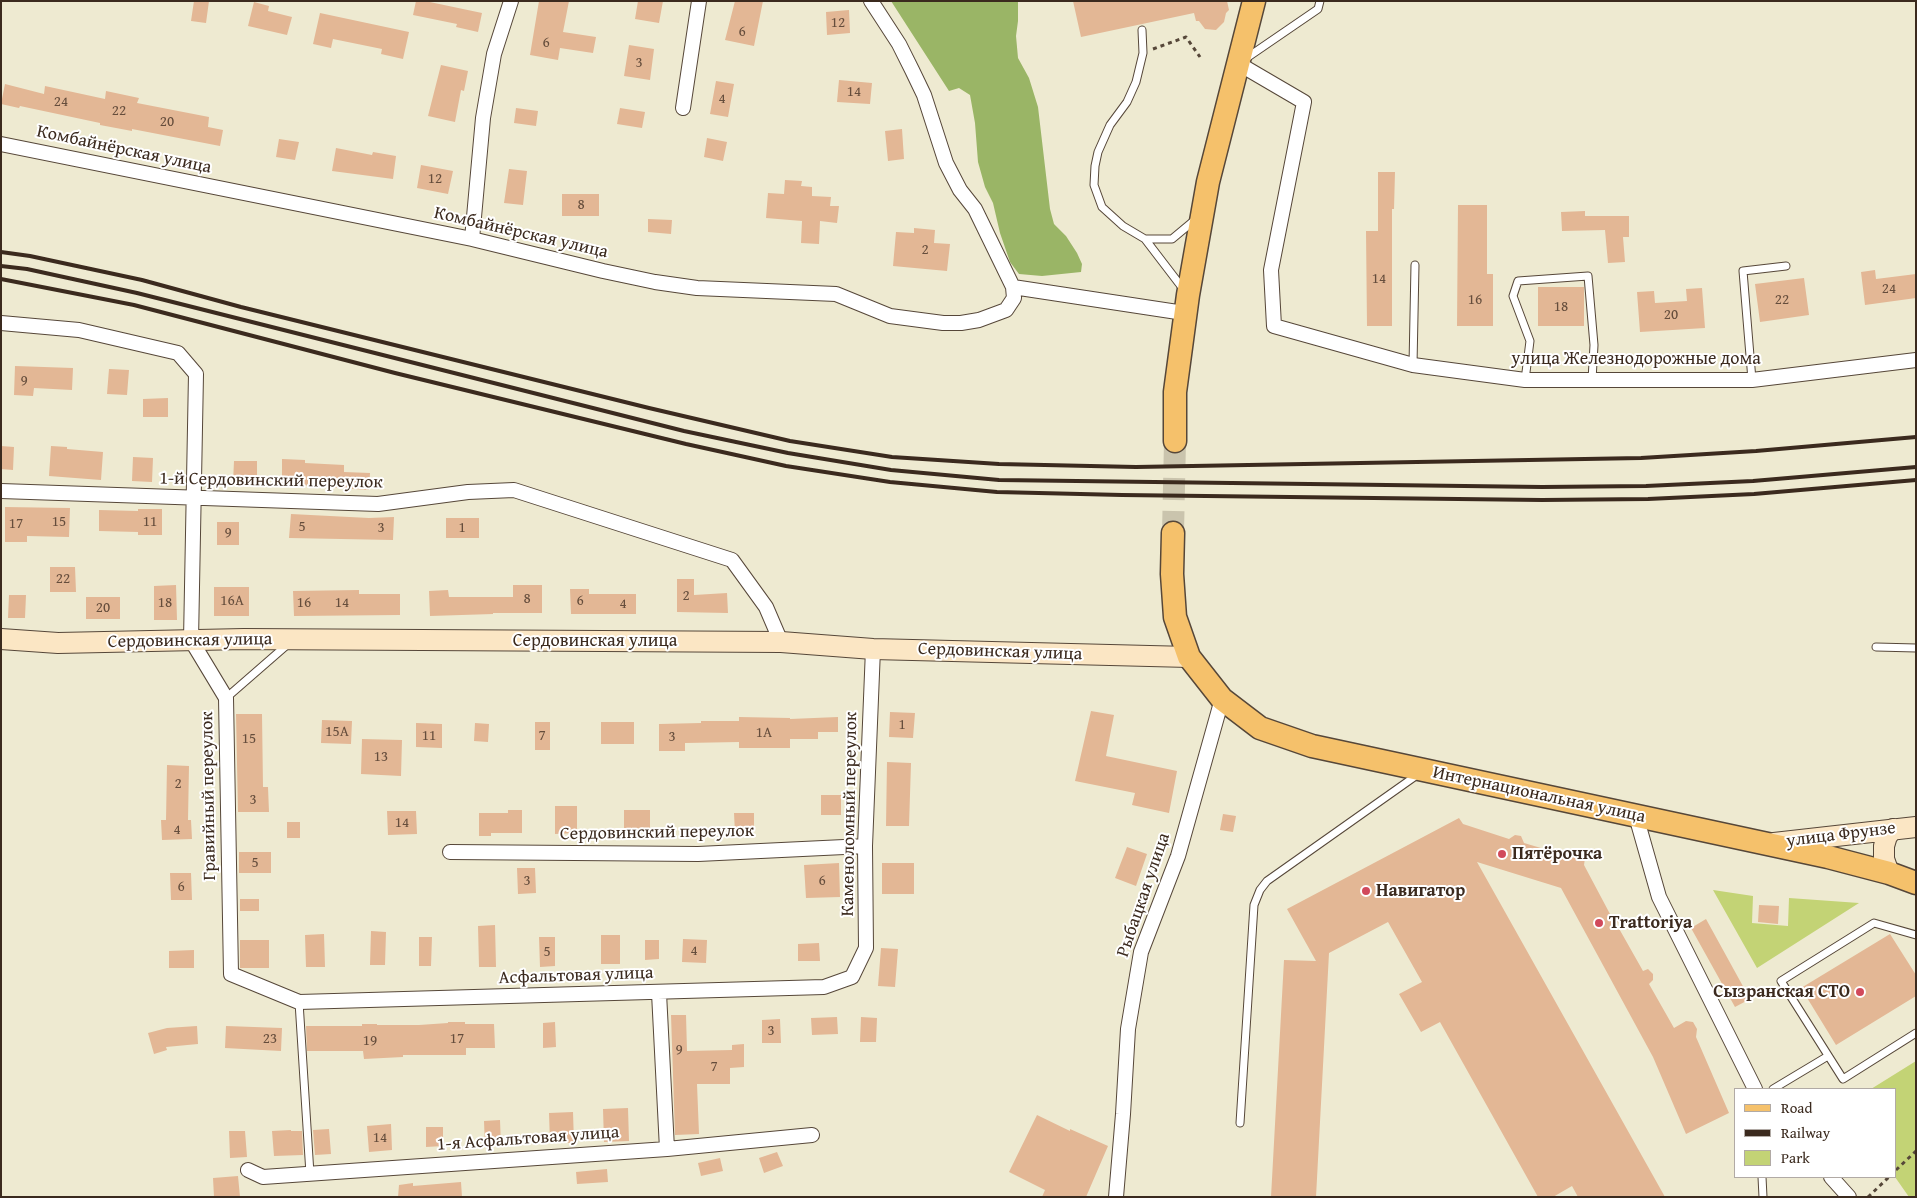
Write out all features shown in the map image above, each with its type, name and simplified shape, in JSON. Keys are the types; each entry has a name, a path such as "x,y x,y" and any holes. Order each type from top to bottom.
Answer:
{"main road":[{"path":"1175,441 1175,392 1186,304 1202,214 1208,182 1254,1"},
{"path":"1173,532 1172,574 1176,617 1189,657"},
{"name":"Интернациональная улица","path":"1189,657 1222,699 1260,728 1312,746 1858,864 1916,883"}],"street":[{"path":"472,239 485,109 494,54 511,1"},
{"path":"683,108 699,1"},
{"path":"871,1 899,44 924,94 946,163 960,190 975,209 1013,287 1186,304"},
{"name":"улица Железнодорожные дома","path":"1239,64 1304,102 1271,270 1274,326 1413,365 1525,380 1752,380 1916,360"},
{"name":"Комбайнёрская улица","path":"1,144 472,239 603,271 697,288 836,294 890,316 934,323 961,323 979,320 1006,310 1014,298 1013,287"},
{"path":"1,323 79,330 178,353 196,374 191,640"},
{"name":"1-й Сердовинский переулок","path":"1,492 378,504 468,492 514,490 732,560 766,607 781,642"},
{"name":"Сердовинская улица","path":"1,639 58,643 191,640 781,642 873,649 1189,657"},
{"name":"Гравийный переулок","path":"191,640 226,698 232,974 299,1002"},
{"name":"Каменоломный переулок","path":"852,977 866,948 865,846 873,649"},
{"name":"Рыбацкая улица","path":"1116,1197 1124,1114 1128,1029 1141,952 1178,856 1222,699"},
{"path":"1636,816 1659,897 1754,1088"},
{"name":"улица Фрунзе","path":"1767,844 1916,827"},
{"path":"1889,873 1884,860 1884,846 1887,836 1893,829"},
{"name":"Сердовинский переулок","path":"450,852 698,854 865,846"},
{"name":"Асфальтовая улица","path":"299,1002 824,987 852,977"},
{"path":"659,993 667,1149"},
{"name":"1-я Асфальтовая улица","path":"248,1170 263,1177 667,1149 812,1135"},
{"path":"1832,1178 1849,1197"}],"lane":[{"path":"1239,64 1318,9 1320,1"},
{"path":"1142,30 1143,53 1136,82 1127,102 1110,125 1098,152 1094,184 1102,207 1122,226 1145,239 1186,304"},
{"path":"1145,239 1172,239 1202,214"},
{"path":"1413,365 1415,265"},
{"path":"1752,380 1744,270 1786,266"},
{"path":"1525,380 1530,341 1512,296 1518,281 1588,276 1594,345 1592,380"},
{"path":"226,698 294,640"},
{"path":"1876,647 1916,648"},
{"path":"1240,1122 1254,905 1260,890 1267,881 1424,770"},
{"path":"1916,936 1874,923 1781,981 1843,1079 1916,1034"},
{"path":"299,1002 310,1174"},
{"path":"1775,1088 1828,1056"},
{"path":"1762,1178 1763,1197"}],"path":[{"path":"1143,53 1186,37 1200,57"},
{"path":"1897,1169 1916,1151"},
{"path":"1868,1197 1888,1178"}],"green space":[{"path":"891,1 1018,1 1016,36 1018,58 1029,78 1038,107 1050,209 1054,224 1066,236 1077,253 1082,264 1081,272 1042,276 1019,274 1010,262 1000,233 993,203 985,187 978,162 975,123 970,95 959,88 949,91"},
{"path":"1713,890 1753,896 1752,923 1788,926 1789,898 1859,903 1757,968"},
{"path":"1916,1061 1916,1197 1909,1197 1896,1178 1897,1088 1873,1088"}],"building":[{"path":"194,1 209,1 206,23 191,21"},
{"path":"416,1 425,1 482,13 478,32 456,27 457,24 413,15"},
{"path":"539,1 569,1 563,32 596,37 593,53 560,48 558,60 530,55"},
{"path":"638,1 663,1 659,23 635,19"},
{"path":"735,1 763,1 754,46 725,40"},
{"path":"1073,1 1227,1 1229,10 1226,13 1224,22 1216,30 1205,29 1199,21 1196,21 1194,13 1081,37"},
{"path":"254,2 269,6 268,11 292,17 287,35 248,26"},
{"path":"849,10 850,33 827,35 826,12"},
{"path":"320,13 409,32 403,59 381,54 382,49 333,39 331,48 313,44"},
{"path":"629,45 654,49 650,80 624,76"},
{"path":"441,65 468,71 464,91 461,90 455,122 428,116"},
{"path":"839,80 872,83 870,104 837,102"},
{"path":"716,81 734,84 728,117 710,114"},
{"path":"5,84 44,94 45,86 105,99 106,91 139,98 137,103 209,117 208,127 223,130 220,146 132,129 132,131 100,125 100,123 20,106 19,108 1,104"},
{"path":"516,108 538,111 536,126 514,123"},
{"path":"620,108 645,112 642,128 617,124"},
{"path":"902,129 904,159 888,161 885,131"},
{"path":"707,138 727,142 723,161 704,157"},
{"path":"279,139 299,142 295,160 276,157"},
{"path":"336,148 372,155 373,152 396,156 393,179 332,171"},
{"path":"421,165 453,171 448,194 417,188"},
{"path":"509,169 527,171 523,205 504,203"},
{"path":"1378,172 1395,172 1394,209 1392,209 1392,326 1367,326 1366,231 1378,231"},
{"path":"785,180 802,181 801,186 812,187 812,196 831,197 830,206 839,206 837,223 820,221 819,244 801,243 802,221 766,218 768,193 784,194"},
{"path":"562,194 599,194 599,216 562,216"},
{"path":"1458,205 1487,205 1487,274 1493,274 1493,326 1457,326"},
{"path":"1585,211 1585,216 1629,216 1629,237 1623,237 1625,262 1608,263 1605,230 1562,231 1561,212"},
{"path":"648,219 672,220 671,234 648,232"},
{"path":"914,228 935,230 934,243 950,244 947,271 893,266 896,232 914,233"},
{"path":"1875,270 1876,279 1916,274 1916,298 1865,305 1861,272"},
{"path":"1804,278 1809,315 1760,322 1755,284"},
{"path":"1538,287 1584,287 1584,326 1538,326"},
{"path":"1702,288 1705,328 1640,332 1637,292 1654,291 1655,303 1687,301 1686,289"},
{"path":"15,366 73,368 72,390 34,388 33,396 14,395"},
{"path":"109,369 129,370 127,395 107,394"},
{"path":"168,398 168,417 143,417 143,399"},
{"path":"1,446 14,447 13,470 1,469"},
{"path":"51,446 103,452 101,480 49,476"},
{"path":"133,457 153,458 152,482 132,481"},
{"path":"282,459 305,460 305,463 344,465 344,472 370,473 369,490 282,484"},
{"path":"234,461 257,461 257,484 233,483"},
{"path":"5,507 70,508 69,537 27,536 27,542 5,542"},
{"path":"138,509 162,509 162,535 138,535 138,532 99,531 99,510 138,511"},
{"path":"291,514 369,518 394,517 393,540 289,538"},
{"path":"446,518 479,518 479,538 446,538"},
{"path":"217,522 239,522 239,545 217,545"},
{"path":"50,567 75,567 76,592 50,592"},
{"path":"677,579 694,579 694,595 727,593 728,613 677,612"},
{"path":"176,585 177,620 154,620 154,586"},
{"path":"513,585 542,585 542,613 430,616 429,591 448,590 449,597 513,597"},
{"path":"214,587 249,587 249,616 214,616"},
{"path":"570,589 589,589 589,594 636,594 636,614 571,614"},
{"path":"359,590 359,594 400,594 400,615 294,616 293,591"},
{"path":"9,595 26,595 25,618 8,618"},
{"path":"86,597 120,597 120,619 86,619"},
{"path":"1091,711 1114,715 1106,756 1177,771 1169,813 1132,805 1135,793 1075,781"},
{"path":"890,712 915,713 913,738 889,737"},
{"path":"236,714 262,714 263,787 268,787 269,812 238,812"},
{"path":"739,717 790,719 838,717 838,732 818,732 818,739 790,739 790,748 739,748 739,742 685,743 685,751 659,751 659,724 739,721"},
{"path":"322,720 352,721 351,744 321,743"},
{"path":"535,722 550,722 550,750 535,750"},
{"path":"601,722 634,722 634,744 601,744"},
{"path":"416,723 442,724 442,748 416,747"},
{"path":"475,723 489,724 488,742 474,741"},
{"path":"362,739 402,740 401,776 361,774"},
{"path":"887,762 911,763 909,826 886,826"},
{"path":"167,765 189,766 188,820 191,820 192,839 162,840 161,820 166,820"},
{"path":"821,795 841,795 841,815 821,815"},
{"path":"555,806 577,806 577,833 555,834"},
{"path":"508,810 522,810 522,833 491,833 491,836 479,836 479,813 508,813"},
{"path":"624,810 650,810 650,831 624,830"},
{"path":"387,811 416,811 417,834 388,835"},
{"path":"734,813 754,813 754,832 735,833"},
{"path":"1223,814 1236,816 1233,832 1220,830"},
{"path":"1459,818 1463,824 1509,839 1515,835 1521,836 1524,843 1568,856 1576,852 1582,852 1585,858 1584,865 1610,914 1616,914 1619,920 1617,925 1643,971 1648,969 1653,974 1653,980 1649,984 1674,1028 1686,1021 1693,1022 1697,1029 1696,1037 1729,1113 1686,1134 1653,1057 1561,888 1477,862 1665,1197 1578,1197 1572,1186 1553,1197 1538,1197 1440,1022 1421,1032 1399,994 1422,982 1388,922 1329,953 1316,1197 1271,1197 1284,960 1316,961 1287,909"},
{"path":"287,822 300,822 300,838 287,838"},
{"path":"1127,847 1147,854 1136,886 1115,878"},
{"path":"239,852 271,852 271,873 239,873"},
{"path":"839,863 840,897 806,898 804,865"},
{"path":"882,863 914,863 914,894 882,894"},
{"path":"517,868 535,868 536,893 518,894"},
{"path":"170,873 191,873 192,900 171,900"},
{"path":"240,899 259,899 259,911 240,911"},
{"path":"1759,905 1779,906 1778,924 1758,922"},
{"path":"1706,919 1750,999 1735,1007 1691,928"},
{"path":"495,925 496,967 479,967 478,926"},
{"path":"371,931 386,932 385,965 370,965"},
{"path":"324,934 325,967 306,967 305,935"},
{"name":"Сызранская СТО","path":"1890,934 1916,975 1916,996 1836,1045 1801,988"},
{"path":"601,935 620,935 620,964 601,964"},
{"path":"419,937 432,937 431,966 419,966"},
{"path":"539,937 555,937 555,966 540,967"},
{"path":"683,939 707,940 706,963 682,962"},
{"path":"240,940 269,940 269,968 240,968"},
{"path":"645,940 659,940 659,959 645,960"},
{"path":"819,943 820,961 798,961 798,944"},
{"path":"881,948 898,949 895,987 878,986"},
{"path":"194,950 194,968 169,968 169,951"},
{"path":"671,1015 686,1015 687,1051 732,1050 732,1045 744,1044 744,1067 730,1068 730,1084 697,1084 699,1134 675,1135"},
{"path":"837,1017 838,1034 812,1035 811,1018"},
{"path":"861,1017 877,1018 876,1042 860,1042"},
{"path":"780,1019 781,1043 762,1043 762,1020"},
{"path":"448,1022 494,1024 495,1048 466,1048 466,1055 403,1055 403,1057 364,1059 363,1051 307,1051 306,1026 362,1026 362,1024 419,1025"},
{"path":"555,1022 556,1047 543,1048 543,1023"},
{"path":"197,1026 198,1044 166,1047 167,1050 154,1054 148,1033 167,1028"},
{"path":"226,1026 282,1028 281,1051 225,1048"},
{"path":"628,1108 629,1141 604,1142 603,1109"},
{"path":"573,1112 574,1143 550,1143 549,1113"},
{"path":"1037,1115 1108,1146 1086,1197 1042,1197 1045,1190 1009,1172"},
{"path":"500,1120 501,1146 485,1147 484,1121"},
{"path":"391,1124 392,1150 369,1152 367,1126"},
{"path":"426,1127 443,1127 443,1146 426,1147"},
{"path":"329,1129 331,1154 315,1155 313,1130"},
{"path":"229,1131 245,1131 247,1157 230,1158"},
{"path":"272,1131 302,1131 303,1155 274,1156"},
{"path":"777,1152 783,1166 764,1173 759,1158"},
{"path":"720,1158 723,1171 701,1176 698,1163"},
{"path":"607,1169 608,1182 577,1184 576,1172"},
{"path":"238,1176 240,1197 214,1197 213,1178"},
{"path":"461,1182 462,1197 398,1197 399,1185 413,1183 413,1186"}],"tunnel":[{"path":"1173,533 1175,441"}],"railway":[{"path":"1,252 30,256 142,280 241,307 790,441 892,457 999,464 1136,467 1641,458 1756,451 1916,437"},
{"path":"1,266 27,269 137,293 684,431 788,453 891,470 999,480 1542,487 1646,486 1753,481 1916,467"},
{"path":"1,279 134,305 395,373 686,444 786,466 890,482 997,492 1542,500 1648,499 1754,494 1916,480"}],"place":[{"name":"Пятёрочка","path":"1502,854"},
{"name":"Навигатор","path":"1366,891"},
{"name":"Trattoriya","path":"1599,923"},
{"name":"Сызранская СТО","path":"1860,992"}]}
